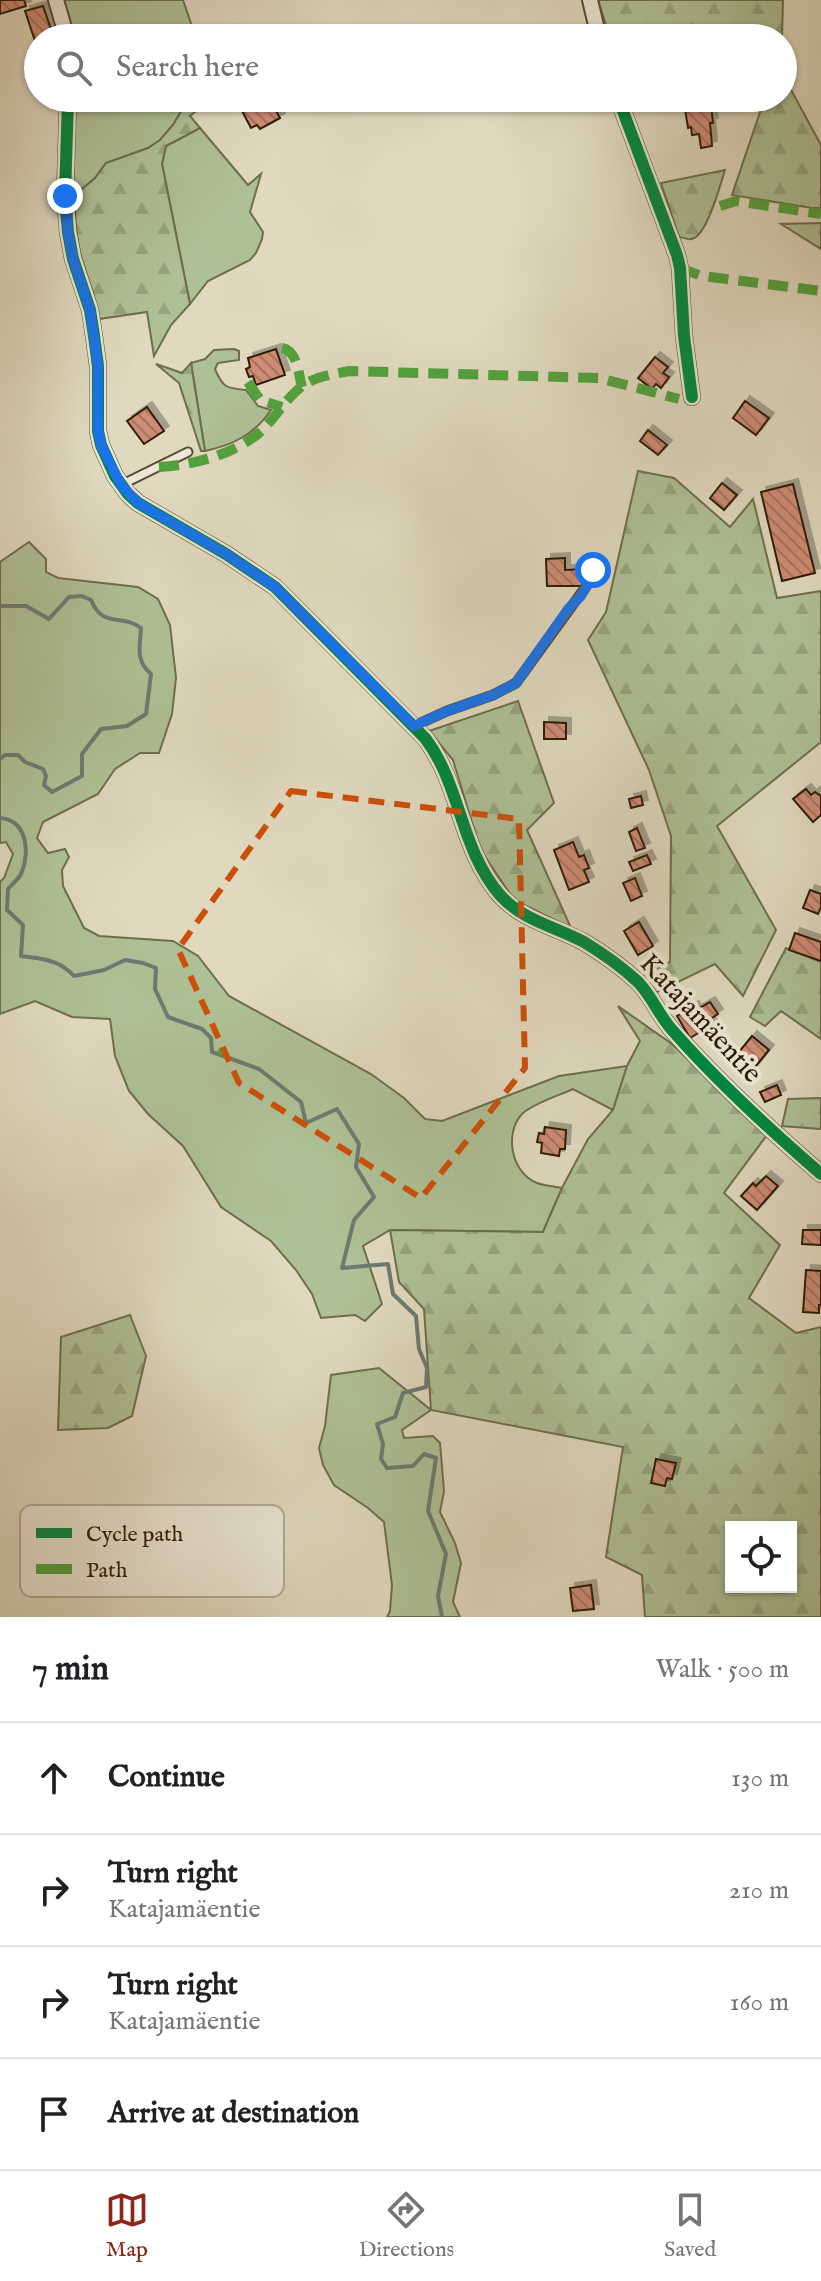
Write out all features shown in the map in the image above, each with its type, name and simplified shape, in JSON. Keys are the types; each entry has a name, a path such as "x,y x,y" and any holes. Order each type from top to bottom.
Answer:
{"street":[{"path":"56,0 63,24"},
{"path":"590,0 596,24"},
{"name":"Katajamäentie","path":"68,112 65,196 68,232 73,259 90,310 94,336 98,366 98,431 101,445 121,485 138,503 226,554 275,587 439,755 470,844 498,894 511,907 584,942 639,982 669,1027 686,1045 785,1143 821,1174"},
{"path":"623,112 677,255 692,397"}],"lane":[{"path":"121,485 188,452"},
{"path":"414,726 516,683 590,581 593,570 590,559"}],"highlighted area":[{"path":"291,791 519,819 525,1068 421,1198 239,1083 178,949"}],"green space":[{"path":"56,0 183,0 191,24 63,24"},
{"path":"598,0 783,0 782,24 606,24"},
{"path":"797,101 821,145 821,208 732,195 760,112 797,112"},
{"path":"68,112 181,112 160,140 148,148 106,163 95,178 74,196 65,196"},
{"path":"181,112 195,112 190,116 200,128 166,146 162,164 190,304 171,325 154,356 147,312 99,319 80,252 74,196 95,178 106,163 148,148 173,125"},
{"path":"200,128 248,185 261,174 250,212 263,232 256,253 250,260 208,281 190,304 162,164 166,146"},
{"path":"725,170 702,229 691,239 679,237 661,183"},
{"path":"821,223 821,249 781,224"},
{"path":"214,350 239,351 239,360 218,363 215,369 220,380 230,387 246,390 258,406 271,410 258,426 242,437 205,451 191,363 205,359"},
{"path":"191,363 205,451 201,451 179,383 156,364 182,373"},
{"path":"638,471 674,478 730,527 753,499 777,598 821,591 821,742 717,826 776,930 743,996 715,964 653,994 640,976 670,962 671,836 649,770 588,640 606,612"},
{"path":"29,542 46,559 46,572 58,578 138,587 158,599 170,625 176,678 172,714 159,753 140,753 115,769 98,794 43,822 37,838 48,853 65,849 69,857 62,870 63,886 84,928 99,936 173,941 198,956 229,996 371,1074 404,1098 425,1119 442,1121 559,1076 627,1066 613,1110 573,1089 532,1107 516,1122 513,1152 521,1171 537,1183 562,1188 543,1232 390,1230 363,1246 382,1304 365,1321 355,1315 321,1318 312,1294 296,1270 271,1241 221,1207 183,1146 148,1114 129,1091 115,1056 110,1019 72,1017 35,1001 0,1014 0,882 13,854 6,842 0,843 0,562"},
{"path":"518,701 554,803 527,830 571,928 514,900 480,849 453,760 429,731"},
{"path":"786,948 821,962 821,1039 781,1011 765,1026 750,1017"},
{"path":"618,1006 672,1044 767,1135 724,1193 780,1245 749,1298 796,1333 821,1327 821,1617 645,1617 642,1575 606,1557 623,1447 431,1410 424,1309 399,1282 390,1230 543,1232 588,1139 613,1110 627,1066 640,1041"},
{"path":"821,1098 821,1129 782,1126 788,1099"},
{"path":"130,1315 146,1356 132,1416 108,1428 58,1430 61,1337"},
{"path":"379,1368 431,1410 402,1430 404,1438 433,1436 440,1443 444,1491 440,1512 461,1563 453,1602 460,1617 387,1617 392,1585 384,1522 334,1485 323,1465 319,1448 331,1375"}],"building":[{"path":"0,0 24,0 26,6 0,14"},
{"path":"43,6 49,24 29,24 25,11"},
{"path":"243,112 277,112 280,118 260,129 257,125 251,128"},
{"path":"685,112 712,112 712,146 701,148 699,134 692,135 691,127 688,128"},
{"path":"276,349 285,375 256,385 246,369 250,367 248,358"},
{"path":"655,357 668,367 663,373 669,377 661,388 656,384 652,389 638,378"},
{"path":"745,401 769,418 756,435 733,418"},
{"path":"147,407 164,431 144,444 127,421"},
{"path":"648,430 667,445 658,455 640,441"},
{"path":"722,483 737,495 724,510 710,498"},
{"path":"793,484 815,573 782,581 761,492"},
{"path":"565,558 565,570 584,569 584,586 547,586 546,559"},
{"path":"544,722 566,723 566,739 544,739"},
{"path":"806,789 811,795 815,792 821,796 821,815 813,822 793,799"},
{"path":"641,796 643,805 631,808 629,799"},
{"path":"637,828 645,848 636,851 629,832"},
{"path":"573,842 579,857 584,855 589,868 584,870 589,882 569,890 554,850"},
{"path":"647,855 651,864 633,871 629,862"},
{"path":"635,878 642,896 631,901 623,883"},
{"path":"810,890 821,894 818,914 803,908"},
{"path":"639,922 653,946 638,955 624,931"},
{"path":"795,933 821,942 821,961 789,950"},
{"path":"710,1002 718,1014 709,1020 712,1025 690,1038 677,1016 694,1006 696,1010"},
{"path":"752,1036 769,1050 746,1078 729,1064"},
{"path":"777,1085 781,1095 765,1102 760,1092"},
{"path":"545,1127 566,1130 565,1149 560,1149 559,1156 541,1153 542,1143 537,1142 539,1133 544,1134"},
{"path":"766,1176 778,1186 757,1210 741,1196 753,1183 756,1186"},
{"path":"803,1230 821,1230 821,1245 802,1244"},
{"path":"806,1270 821,1271 819,1313 803,1312"},
{"path":"656,1459 676,1463 672,1479 667,1478 665,1486 651,1483"},
{"path":"591,1585 594,1609 573,1611 570,1588"}],"waterway":[{"path":"0,606 26,606 49,619 69,597 82,596 91,600 107,618 126,621 141,628 141,658 151,674 146,714 127,726 101,729 82,754 82,776 52,792 44,785 46,776 43,769 25,762 18,755 5,755 0,759"},
{"path":"0,818 16,825 26,848 20,876 8,889 7,910 23,925 21,956 56,963 74,976 104,970 125,960 156,968 155,989 168,1017 202,1029 211,1038 212,1052 259,1069 301,1102 306,1123 337,1109 359,1144 356,1167 374,1197 354,1220 342,1268 388,1264 393,1294 416,1316 419,1349 427,1368 426,1387 403,1393 395,1417 377,1424 383,1444 381,1459 387,1468 413,1466 424,1454 436,1458 428,1511 446,1554 438,1596 442,1617"}],"marked path":[{"path":"720,206 736,201 821,214"},
{"path":"680,268 702,276 821,291"},
{"path":"282,348 294,358 302,387"},
{"path":"159,467 199,461 237,447 259,433 293,394 307,383 349,371 599,378 679,399"},
{"path":"248,382 260,400 282,407"},
{"path":"221,1055 224,1050"}],"cycle path":[{"path":"68,112 65,196 68,232 73,259 90,310 94,336 98,366 98,431 115,476 138,503 226,554 275,587 425,738 446,776 476,858 500,895 518,911 584,942 632,976 668,1025 708,1069 821,1174"},
{"path":"623,112 677,255 692,397"}],"route":[{"path":"65,196 73,259 90,310 98,366 98,431 115,476 138,503 226,554 275,587 414,726 516,683 568,609 581,596 593,570"}]}
